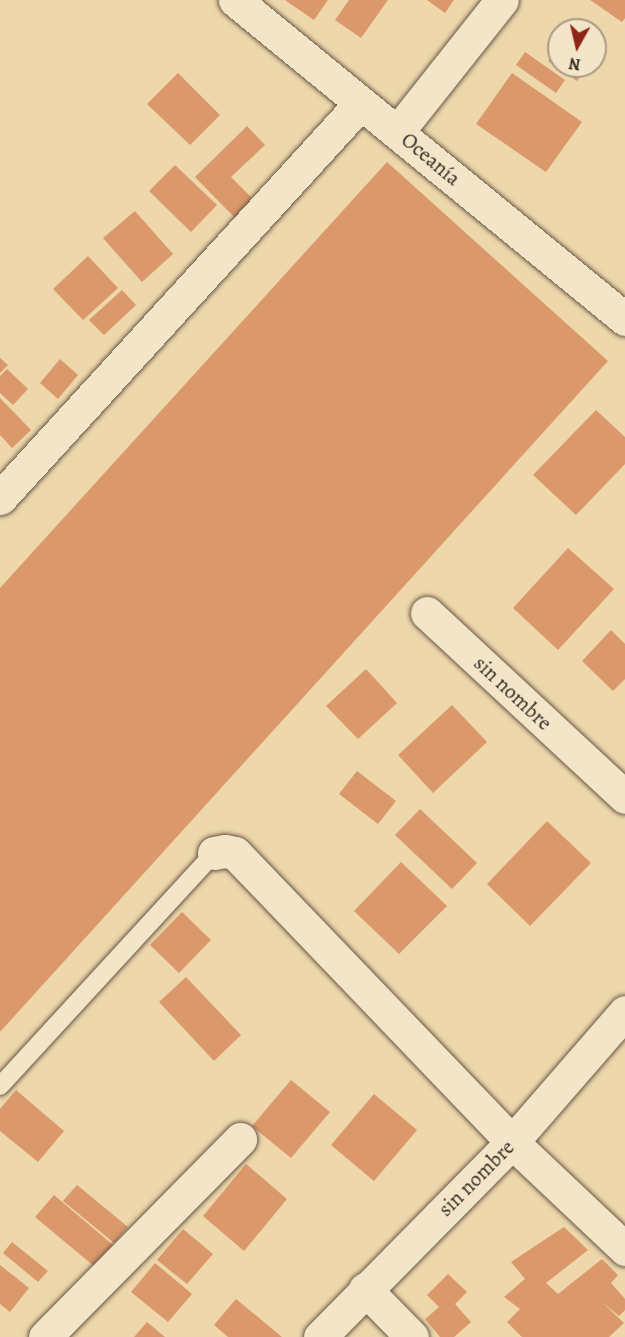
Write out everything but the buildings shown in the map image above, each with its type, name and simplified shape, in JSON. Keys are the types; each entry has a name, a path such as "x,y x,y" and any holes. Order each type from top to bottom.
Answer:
{"street":[{"name":"Oceanía","path":"235,0 398,131 625,319"},
{"path":"398,131 502,0"},
{"path":"0,498 361,103"},
{"name":"sin nombre","path":"427,613 625,797"},
{"path":"214,853 225,851 235,853 512,1142 625,1249"},
{"name":"sin nombre","path":"321,1337 364,1289 512,1142 625,1012"},
{"path":"45,1337 240,1139"},
{"path":"364,1289 412,1337"}],"lane":[{"path":"0,1086 214,853"}]}
